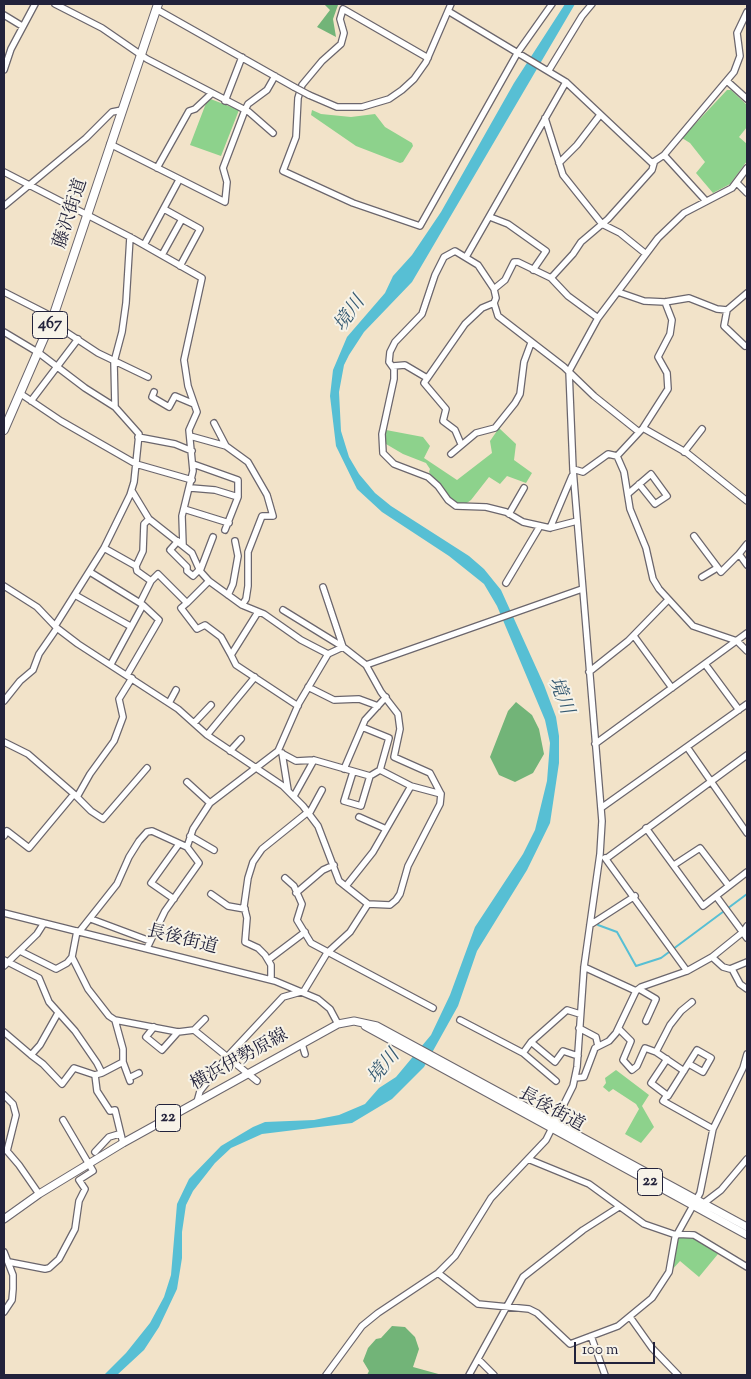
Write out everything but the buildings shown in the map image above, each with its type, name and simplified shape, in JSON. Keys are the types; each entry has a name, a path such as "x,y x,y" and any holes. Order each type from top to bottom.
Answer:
{"highway":[{"name":"藤沢街道","path":"4,430 52,320 157,6"}],"main road":[{"name":"横浜伊勢原線","path":"4,1220 39,1194 123,1143 338,1024"},
{"name":"長後街道","path":"338,1024 354,1024 370,1028 410,1048 436,1057 555,1126"},
{"name":"長後街道","path":"410,1048 430,1062 747,1227"},
{"name":"長後街道","path":"698,1203 747,1235"}],"street":[{"path":"4,70 22,26 35,4"},
{"path":"55,4 102,28 140,55 211,94 245,110 273,133"},
{"path":"157,6 309,95 337,107 362,107 374,105 402,90 420,71 428,58 451,4"},
{"path":"428,58 343,9 340,19 344,33 341,44 322,61 302,85 298,98 296,137 283,171 353,203 420,226 520,53 552,4"},
{"path":"546,69 592,4"},
{"path":"448,11 566,82 648,162 654,163"},
{"path":"550,278 573,254 581,242 602,224 652,170 654,163 664,155 700,110 727,81 738,64 740,52 737,36 747,12"},
{"path":"4,15 22,26"},
{"path":"225,101 242,57"},
{"path":"110,144 225,202 227,182 223,168 245,110 248,104 267,90 275,76"},
{"path":"727,81 747,100"},
{"path":"466,257 566,82"},
{"path":"157,168 189,111 195,109 211,94"},
{"path":"4,206 28,184 86,138 112,112 122,110"},
{"path":"559,163 577,145 600,115"},
{"path":"545,118 563,175 602,224 620,233 646,254"},
{"path":"664,155 706,201"},
{"path":"326,1375 362,1326 378,1313 438,1273 459,1251 491,1198 555,1126 570,1095 578,1056 584,967 600,857 601,808 573,472 569,371 598,318 646,254 679,217 725,192 737,183 747,168"},
{"path":"4,172 87,217 130,237 202,278 184,360 188,386 197,412 189,430 193,464 192,480 184,509 180,543 170,550 187,567 187,571 192,576 200,570 213,537"},
{"path":"144,245 179,180"},
{"path":"737,183 747,193"},
{"path":"164,209 200,229 180,266"},
{"path":"490,217 508,224 546,251 534,270"},
{"path":"162,255 182,219"},
{"path":"115,407 114,362 122,332 126,303 130,237"},
{"path":"577,521 550,528 523,522 509,514 486,507 456,506 448,500 438,486 428,477 394,464 383,453 382,434 394,380 393,366 389,362 390,352 396,342 422,314 442,260 452,251 478,265 494,289 496,298 494,303 498,316 569,371 594,396 641,430 684,452 747,501"},
{"path":"494,289 505,280 514,262 550,278 568,296 598,318"},
{"path":"4,292 52,320 114,362 148,377"},
{"path":"618,292 644,302 665,302 689,298 717,309 727,310"},
{"path":"745,346 724,326 727,310 747,292"},
{"path":"617,456 641,430 669,387 667,373 658,357 670,334 672,320 665,302"},
{"path":"461,444 455,430 443,421 446,409 424,383 470,318 482,308 494,303"},
{"path":"4,332 39,353 85,388 115,407 139,434 132,491 104,548 39,654 33,670 20,681 4,701"},
{"path":"31,401 78,339"},
{"path":"451,454 476,433 495,428 515,403 520,394 524,362 531,343"},
{"path":"393,366 405,365 427,378"},
{"path":"154,392 152,397 169,407 175,396 194,404"},
{"path":"21,394 136,464 192,480"},
{"path":"4,411 12,413"},
{"path":"214,423 226,446"},
{"path":"684,452 702,429"},
{"path":"190,436 226,446 248,462 266,495 273,516 262,516 248,552 248,586 246,599 242,605"},
{"path":"138,437 174,444 192,451"},
{"path":"573,472 583,472 608,454 617,456 622,463 630,509 648,555 654,580 668,600 693,626 737,641 747,651"},
{"path":"193,464 238,480 238,497 226,530"},
{"path":"550,528 573,472"},
{"path":"628,493 651,474 667,496 655,504 640,484"},
{"path":"191,488 215,490 238,497"},
{"path":"509,514 524,488"},
{"path":"132,491 149,519 192,553 200,570 209,580 242,605 258,612 301,640 328,654"},
{"path":"184,509 229,523"},
{"path":"149,519 144,524 142,552 136,566 137,571 151,581"},
{"path":"506,583 540,526"},
{"path":"694,536 721,572 747,544"},
{"path":"228,595 233,584 238,556 235,541"},
{"path":"104,548 136,566"},
{"path":"739,554 747,565"},
{"path":"702,578 717,568"},
{"path":"4,836 7,831 29,848 75,795 114,741 123,718 119,699 159,620 142,604 90,572"},
{"path":"110,664 142,604 151,581 158,574 187,603"},
{"path":"209,580 181,608 197,629 205,624 221,637 236,665 298,706"},
{"path":"4,586 36,607 56,627 169,703 207,735 288,790 309,813 326,841 340,881 368,904 390,905 396,900 408,866 440,804 441,794 430,773 394,757 400,721 396,710 366,665 343,647 283,610"},
{"path":"323,587 343,647"},
{"path":"366,665 582,589"},
{"path":"75,595 130,626"},
{"path":"589,672 634,636 668,600"},
{"path":"230,654 258,612"},
{"path":"595,744 747,633"},
{"path":"634,636 672,688"},
{"path":"288,790 280,752 298,706 308,687 328,654 343,647"},
{"path":"705,664 739,710"},
{"path":"207,735 255,678"},
{"path":"308,687 334,700 358,699 378,706"},
{"path":"169,703 176,690"},
{"path":"344,769 365,720 386,697"},
{"path":"601,808 747,704"},
{"path":"194,723 211,705"},
{"path":"353,772 344,801 361,806 370,776 380,770 389,738 362,727"},
{"path":"230,751 241,739"},
{"path":"4,742 28,754 103,819 147,768"},
{"path":"687,747 747,832"},
{"path":"280,752 296,761 314,760 370,776"},
{"path":"187,847 190,836 210,803 280,752"},
{"path":"600,857 607,858 747,755"},
{"path":"294,796 314,760"},
{"path":"380,770 411,786 441,794"},
{"path":"188,782 210,803"},
{"path":"346,886 373,852 411,786"},
{"path":"271,979 271,965 268,960 258,948 245,942 248,918 244,908 248,878 253,862 268,843 309,813 322,790"},
{"path":"359,817 386,829"},
{"path":"646,828 704,906 747,872"},
{"path":"20,951 56,969 67,963 72,957 78,932 91,919 117,884 129,857 147,832 152,831 187,847 199,863 174,899 147,948"},
{"path":"190,836 214,850"},
{"path":"174,899 151,883 179,844"},
{"path":"674,865 700,848 729,886"},
{"path":"607,858 687,971"},
{"path":"296,893 323,870 334,865"},
{"path":"285,878 294,886 302,904 297,920 312,943 433,1008"},
{"path":"211,894 228,906 244,908"},
{"path":"590,925 634,896"},
{"path":"716,896 747,938"},
{"path":"197,1102 200,1091 227,1057 283,998 304,991 327,952 350,932 368,904"},
{"name":"長後街道","path":"4,913 271,979 304,991 325,1004 338,1024"},
{"path":"91,919 150,941"},
{"path":"44,923 37,934 5,963 40,978 49,1002 75,1031 102,1074"},
{"path":"575,1078 584,1077 595,1048 609,1042 619,1029 628,1004 638,990 687,971 712,957 743,932 747,926"},
{"path":"268,960 305,932"},
{"path":"72,957 88,989 109,1016 115,1020 178,1032 194,1030 205,1018"},
{"path":"712,957 723,967 732,968 747,962"},
{"path":"584,967 656,999 646,1021"},
{"path":"732,968 740,984 747,989"},
{"path":"656,1052 670,1025 681,1011 692,1002"},
{"path":"523,1053 531,1042 567,1010 580,1014"},
{"path":"32,1055 40,1045 58,1013"},
{"path":"115,1020 123,1049 123,1062 130,1080 139,1073"},
{"path":"460,1020 523,1053 556,1081"},
{"path":"154,1027 146,1037 162,1050 178,1032"},
{"path":"580,1028 596,1037 598,1046"},
{"path":"619,1029 631,1041 622,1060 632,1070 637,1066 645,1048 656,1052 684,1071"},
{"path":"194,1030 256,1081"},
{"path":"4,1032 32,1055 62,1084 74,1068 94,1075 102,1074 123,1062"},
{"path":"531,1042 556,1062 563,1051 578,1056"},
{"path":"302,1044 305,1054"},
{"path":"438,1273 478,1304 529,1309 570,1344 618,1326 652,1298 668,1274 677,1234 698,1203 713,1129 743,1068 747,1054"},
{"path":"667,1059 651,1084 667,1095"},
{"path":"689,1064 663,1101 713,1129"},
{"path":"94,1075 98,1095 110,1111 115,1110 119,1134 123,1143"},
{"path":"4,1095 13,1104 16,1115 7,1151 39,1194"},
{"path":"9,1262 45,1269 59,1259 75,1229 79,1201 85,1189 79,1180 93,1171 63,1120"},
{"path":"95,1152 109,1138 119,1134"},
{"path":"528,1158 589,1184 644,1224 677,1234 694,1235 747,1267"},
{"path":"698,1203 721,1190 747,1159"},
{"path":"469,1375 523,1277 583,1230 619,1207"},
{"path":"4,1252 13,1275 12,1300 4,1312"},
{"path":"630,1317 652,1348 678,1375"},
{"path":"591,1336 605,1375"},
{"path":"478,1359 494,1375"}],"green space":[{"path":"324,4 342,4 338,5 333,19 336,37 317,27 330,10"},
{"path":"727,90 731,90 747,105 747,127 739,137 747,144 747,161 730,184 713,193 696,173 705,162 690,143 682,138"},
{"path":"208,98 239,110 221,156 190,145"},
{"path":"312,110 321,114 351,117 375,114 385,127 412,143 413,146 403,162 400,163 356,146 311,115"},
{"path":"499,428 516,444 514,460 532,473 526,483 507,476 500,484 489,477 471,500 464,505 456,503 446,494 429,472 430,469 426,463 403,454 386,444 386,430 423,437 430,446 424,458 457,480 492,453 490,441"},
{"path":"516,702 532,715 539,729 544,754 533,773 515,782 499,775 490,757 508,711"},
{"path":"616,1070 649,1095 642,1106 654,1127 641,1143 625,1134 639,1109 636,1104 613,1089 609,1092 603,1087 606,1083 605,1078"},
{"path":"677,1236 697,1239 718,1254 699,1277 680,1261 671,1271"},
{"path":"392,1326 405,1327 415,1337 419,1349 413,1367 442,1375 367,1375 369,1371 363,1361 368,1348"}],"water":[{"path":"565,4 575,4 412,282 364,332 349,355 344,365 339,392 341,431 349,457 359,474 375,493 391,506 469,556 484,569 501,590 544,685 556,717 559,736 559,763 550,823 527,870 477,951 458,1006 424,1067 392,1099 352,1123 262,1134 231,1148 215,1163 193,1191 186,1205 182,1232 182,1258 177,1289 159,1327 144,1350 117,1375 104,1375 126,1353 150,1323 164,1297 171,1275 177,1204 189,1179 221,1146 253,1127 265,1122 314,1120 339,1115 365,1104 379,1088 396,1077 431,1035 450,995 475,927 523,854 535,830 547,781 550,743 545,720 497,606 484,584 449,556 382,512 357,489 336,446 330,396 333,370 347,337 385,293 393,276 412,255 441,212 514,83"}],"waterway":[{"path":"598,925 617,932 636,966 661,958 747,894"}],"water label":[{"name":"境川","path":"351,315"},
{"name":"境川","path":"559,696"},
{"name":"境川","path":"385,1068"}]}
